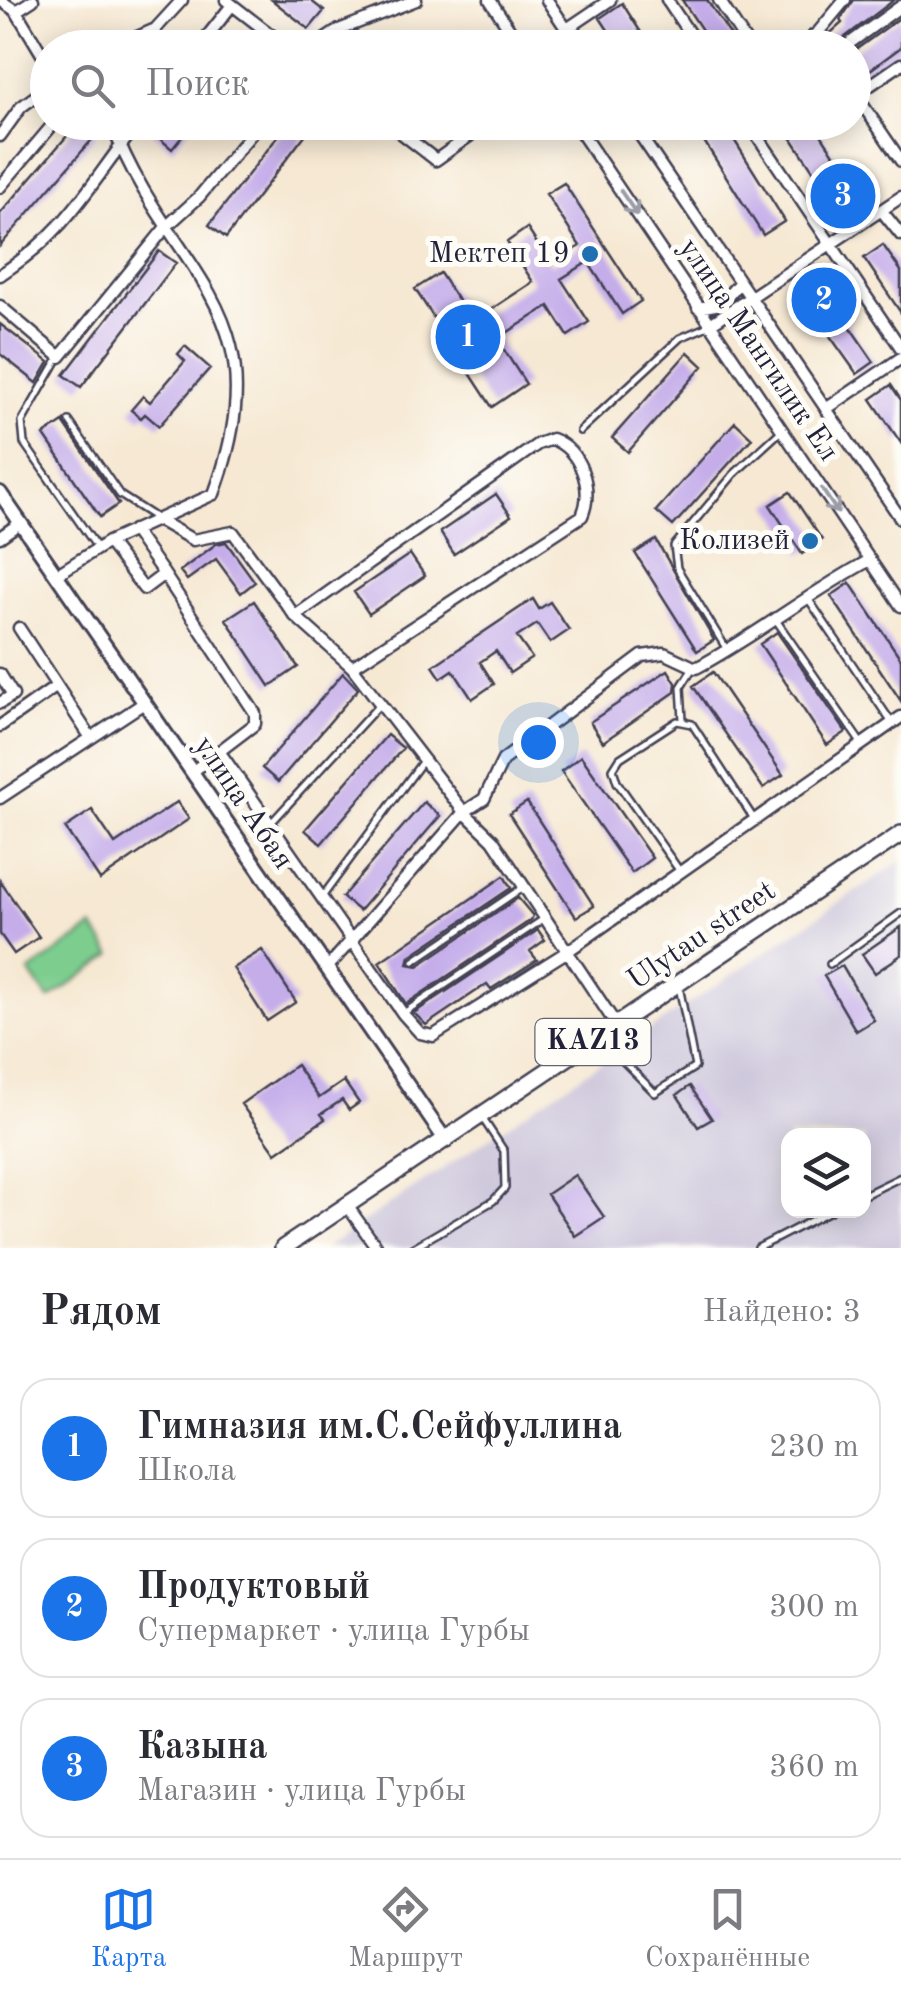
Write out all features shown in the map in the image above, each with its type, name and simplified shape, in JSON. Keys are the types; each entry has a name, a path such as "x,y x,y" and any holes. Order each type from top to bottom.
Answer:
{"main road":[{"name":"Ulytau street","path":"283,1248 901,834"}],"street":[{"path":"0,0 16,10 30,34"},
{"path":"16,10 33,0"},
{"path":"158,30 182,0"},
{"path":"338,30 392,5 416,0"},
{"path":"490,0 510,30"},
{"path":"547,0 567,30 610,0"},
{"path":"667,0 687,30"},
{"path":"719,0 738,30"},
{"path":"816,30 832,4 844,0"},
{"path":"210,30 229,2 265,30"},
{"path":"868,30 901,6"},
{"path":"153,30 162,26"},
{"path":"871,84 901,64"},
{"path":"0,136 30,100"},
{"path":"871,117 901,161"},
{"path":"0,186 40,140"},
{"path":"56,575 134,530 214,494 226,459 236,387 234,345 224,316 166,227 120,140"},
{"path":"0,275 40,249 91,190 125,140"},
{"path":"0,306 60,356 166,227 199,197 246,140"},
{"path":"410,140 436,160 464,140"},
{"name":"улица Мангилик Ел","path":"586,140 901,606"},
{"name":"улица Мангилик Ел","path":"642,140 901,519"},
{"path":"760,140 901,348"},
{"path":"709,325 901,197"},
{"path":"881,210 901,236"},
{"path":"698,308 721,304 739,283"},
{"path":"826,409 901,358"},
{"path":"295,616 538,444 552,439 564,444 588,482 590,497 582,516 352,667"},
{"name":"улица Абая","path":"0,494 446,1141"},
{"path":"158,520 193,540 232,532 295,616 352,667 422,762 493,840 618,1026"},
{"path":"0,537 20,523"},
{"path":"134,530 255,713 255,724 192,772"},
{"path":"103,546 144,589 164,574"},
{"path":"327,968 464,812 484,799 503,760 642,656 664,653 693,668 728,651 806,595 870,560"},
{"path":"19,628 91,738"},
{"path":"0,674 13,695 0,703"},
{"path":"0,726 57,686"},
{"path":"0,798 144,703"},
{"path":"219,751 403,1014 420,1033 433,1036 568,952 896,720"},
{"path":"346,1204 377,1248"}],"lane":[{"path":"580,431 680,338 709,325"},
{"path":"60,356 22,422 24,443 103,546"},
{"path":"69,421 120,496 158,520"},
{"path":"728,651 677,568 674,546 734,474 782,430"},
{"path":"806,595 896,720"},
{"path":"774,617 862,744"},
{"path":"693,668 681,686 684,720 705,740 754,818"},
{"path":"271,823 380,704"},
{"path":"681,872 617,782 614,769 636,745 684,720"},
{"path":"322,897 422,762"},
{"path":"414,960 525,887"},
{"path":"830,964 901,912"},
{"path":"403,1014 546,918"},
{"path":"600,1037 655,1092 668,1084 694,1066 679,986"},
{"path":"412,1248 494,1201 504,1188 504,1150 482,1116"},
{"path":"871,1191 901,1177"},
{"path":"758,1248 816,1218"}],"shaded area":[{"path":"901,861 901,1248 325,1248"}],"green space":[{"path":"93,927 112,955 49,999 29,972"}],"building":[{"path":"272,0 310,0 324,11 309,29"},
{"path":"682,0 707,0 727,30 702,30"},
{"path":"854,0 894,0 854,30 834,30 842,23 840,20"},
{"path":"622,3 639,30 608,30 600,18"},
{"path":"901,17 901,47 871,69 871,39"},
{"path":"64,140 92,140 0,246 0,214"},
{"path":"161,140 179,140 172,149"},
{"path":"275,140 301,140 226,238 209,225"},
{"path":"703,140 734,140 785,221 763,235"},
{"path":"793,140 825,140 856,188 834,202"},
{"path":"564,183 641,301 622,314 588,262 561,279 589,322 568,336 549,306 497,339 526,384 492,407 415,289 440,273 472,322 533,282 507,242 527,228 551,265 580,246 546,194"},
{"path":"883,245 901,271 901,313 864,258"},
{"path":"159,251 176,263 81,387 64,375"},
{"path":"821,285 874,362 857,374 803,298"},
{"path":"0,324 49,362 37,383 0,354"},
{"path":"185,346 210,368 159,426 145,414 141,418 131,410 143,396 150,402 185,361 178,354"},
{"path":"688,352 703,366 628,452 612,438"},
{"path":"891,385 901,400 901,443 871,399"},
{"path":"63,422 119,504 100,517 44,435"},
{"path":"735,422 752,438 673,526 656,511"},
{"path":"790,492 822,540 802,554 770,505"},
{"path":"496,494 511,516 454,554 440,532"},
{"path":"656,540 714,640 697,651 635,553"},
{"path":"226,542 255,582 241,593 216,559 187,580 180,571 216,544"},
{"path":"410,554 425,576 369,614 354,592"},
{"path":"850,583 901,659 901,701 831,596"},
{"path":"533,599 539,609 550,602 569,630 550,643 537,624 517,637 532,658 510,673 496,651 480,662 494,684 472,699 453,670 441,678 433,666"},
{"path":"254,601 298,667 270,686 226,619"},
{"path":"777,632 846,732 827,745 760,644"},
{"path":"668,670 676,683 675,692 603,742 590,722"},
{"path":"713,672 783,775 763,788 693,686"},
{"path":"343,673 358,689 278,782 262,768"},
{"path":"387,735 403,748 321,844 305,830"},
{"path":"581,756 652,858 632,873 561,771"},
{"path":"177,802 189,819 100,880 65,828 92,810 115,844"},
{"path":"424,802 440,816 359,911 342,897"},
{"path":"527,802 594,906 576,917 509,814"},
{"path":"504,876 511,888 410,956 408,964 418,966 518,898 533,916 531,920 406,1004 379,962"},
{"path":"0,881 39,937 14,954 0,934"},
{"path":"901,927 901,955 875,973 862,954"},
{"path":"538,930 545,940 530,951 537,960 491,989 487,984 426,1025 414,1013"},
{"path":"262,950 296,1002 267,1021 233,968"},
{"path":"842,966 874,1020 856,1031 824,976"},
{"path":"296,1065 319,1098 344,1081 359,1103 349,1110 342,1100 321,1114 325,1119 276,1153 241,1104"},
{"path":"690,1086 712,1119 698,1127 677,1095"},
{"path":"575,1175 604,1217 575,1236 547,1194"}],"place":[{"name":"Казына","path":"843,196"},
{"name":"Мектеп 19","path":"590,254"},
{"name":"Продуктовый","path":"824,300"},
{"name":"Гимназия им.С.Сейфуллина","path":"468,337"},
{"name":"Колизей","path":"810,541"}]}
